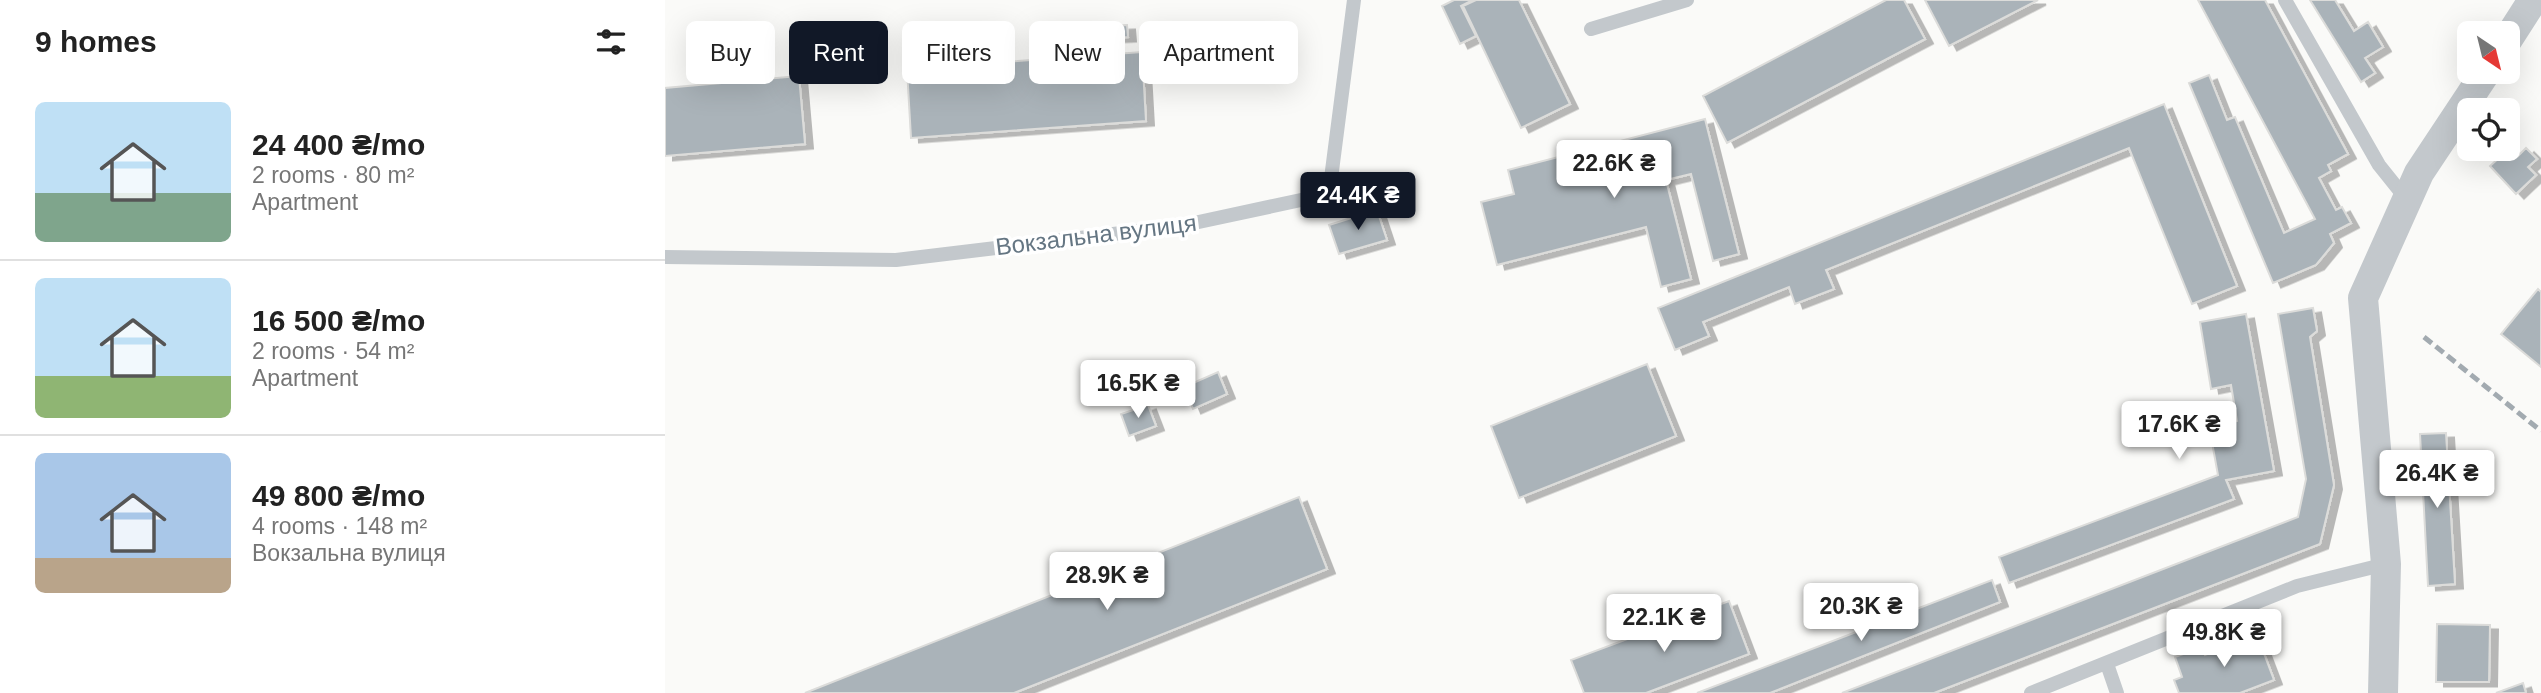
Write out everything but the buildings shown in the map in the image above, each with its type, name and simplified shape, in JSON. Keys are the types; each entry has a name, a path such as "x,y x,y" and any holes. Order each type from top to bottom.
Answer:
{"street":[{"path":"2519,21 2533,0"},
{"path":"2383,693 2386,564 2363,298 2419,173 2478,84"}],"lane":[{"name":"Вокзальна вулиця","path":"665,257 896,260 1180,226 1329,194 1354,0"},
{"path":"1591,29 1686,0"},
{"path":"2285,0 2379,164 2407,200"},
{"path":"2031,693 2297,586 2386,564"},
{"path":"2107,664 2117,693"}],"railway":[{"path":"2424,337 2541,431"}]}
